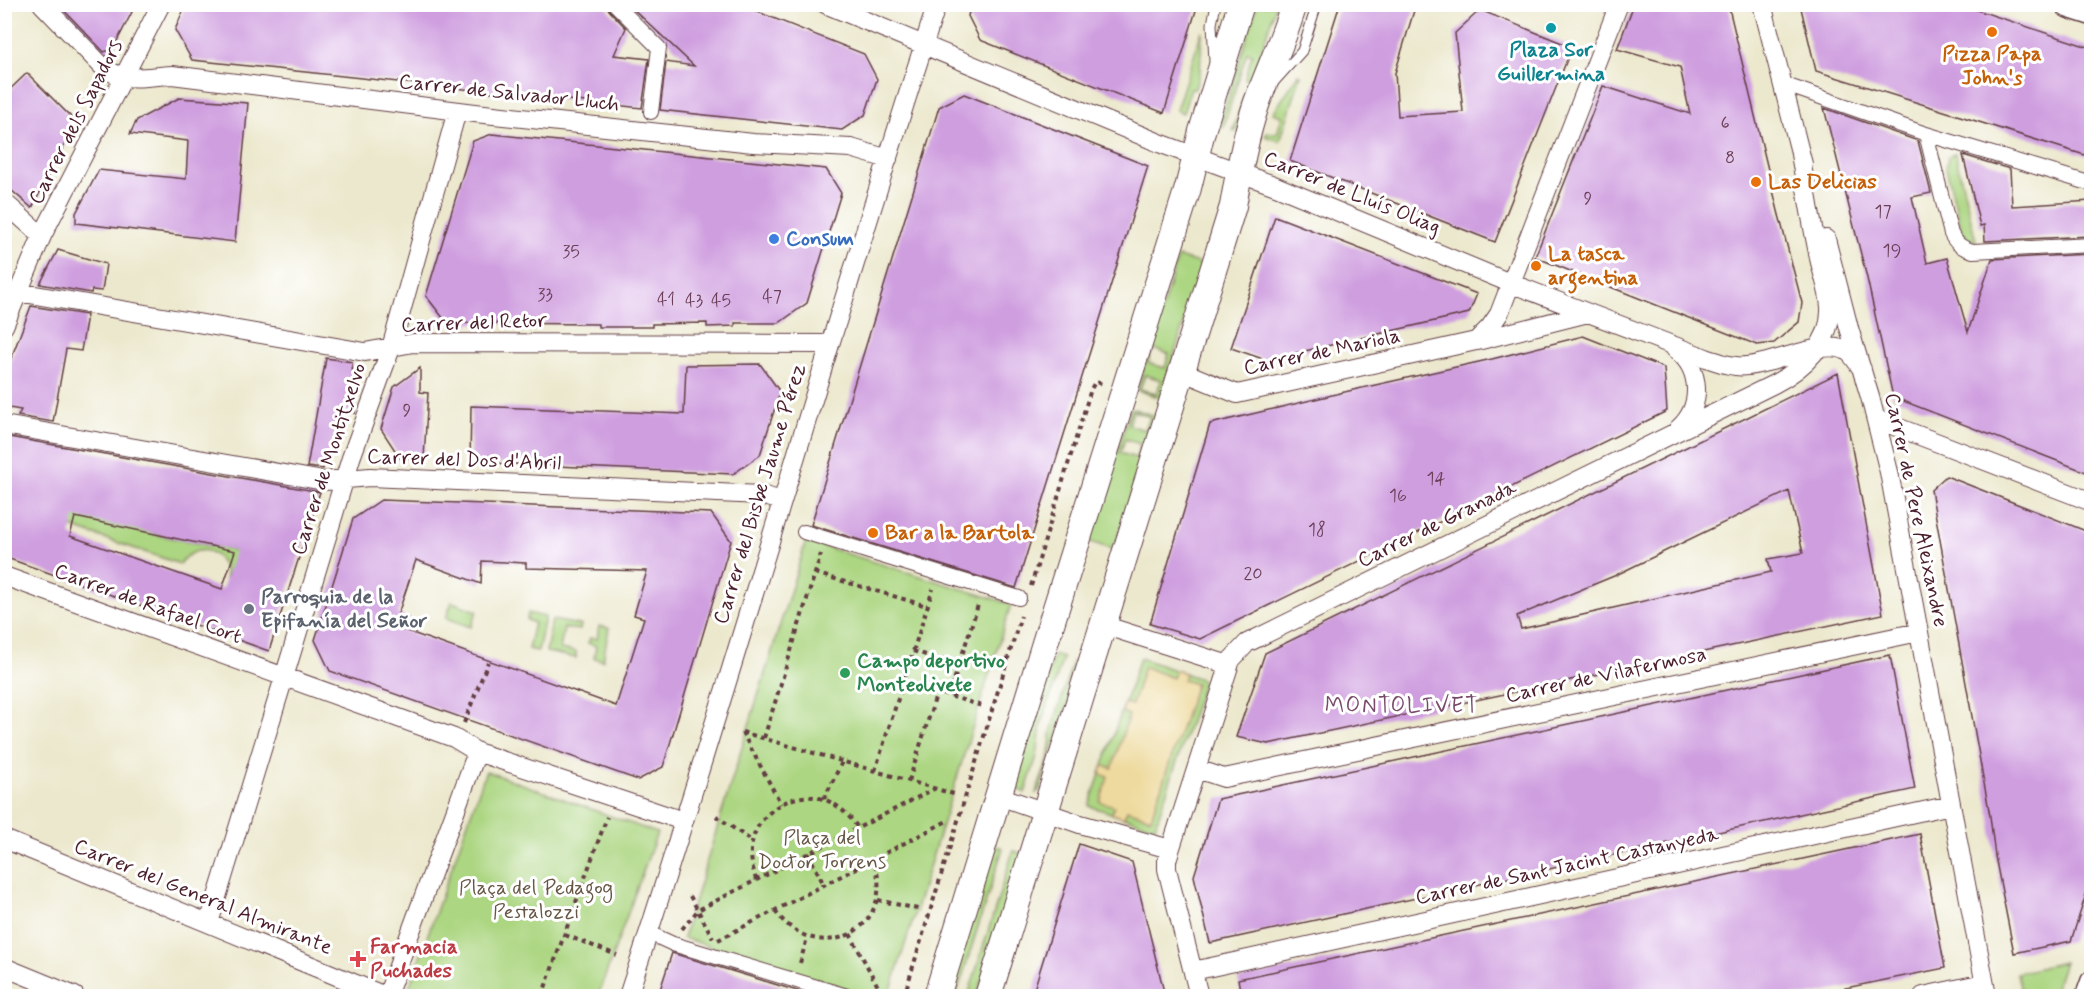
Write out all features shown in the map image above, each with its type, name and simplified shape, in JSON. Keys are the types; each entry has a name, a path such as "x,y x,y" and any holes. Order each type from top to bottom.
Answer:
{"main road":[{"path":"937,996 1241,4"},
{"path":"988,996 1233,206 1245,145 1256,106 1285,36 1294,4"},
{"path":"2070,4 2091,11"}],"street":[{"path":"42,4 102,66 124,78"},
{"name":"Carrer dels Sapadors","path":"4,326 42,236 161,4"},
{"path":"615,4 659,48 651,112"},
{"name":"Carrer de Lluís Oliag","path":"825,4 1510,283 1706,358 1745,367 1775,361 1819,347 1833,346 1851,355 1862,369"},
{"name":"Carrer del Bisbe Jaume Pérez","path":"628,996 829,344 937,4"},
{"path":"1476,341 1499,314 1619,4"},
{"name":"Carrer de Pere Aleixandre","path":"1762,4 1800,154 1831,258 1889,472 1985,990"},
{"name":"Carrer de Salvador Lluch","path":"124,78 172,75 457,111 753,142 850,148 888,159"},
{"path":"1783,84 1926,134 2091,184"},
{"name":"Carrer de Montitxelvo","path":"209,923 344,479 391,348 457,111"},
{"path":"1926,134 1950,234 1963,249 1973,251 2091,245"},
{"name":"Carrer de Granada","path":"1227,673 1239,650 1247,643 1796,372 1819,347 1828,322 1830,307 1800,154"},
{"path":"4,202 42,236"},
{"name":"Carrer del Retor","path":"18,292 365,352 414,343 829,344"},
{"name":"Carrer de Mariola","path":"1181,371 1237,394 1476,341 1588,313"},
{"name":"Carrer de Granada","path":"1664,342 1682,355 1690,365 1695,379 1696,395 1693,410 1687,421 1672,434"},
{"path":"1876,419 2091,502"},
{"name":"Carrer del Dos d'Abril","path":"4,425 324,481 370,477 751,495 782,501"},
{"path":"804,532 984,587 1021,603"},
{"name":"Carrer de Rafael Cort","path":"4,576 454,738 477,752"},
{"path":"1103,625 1227,673 1170,849 1167,869 1199,996"},
{"name":"Carrer de Vilafermosa","path":"1197,769 1224,778 1919,632"},
{"path":"386,996 477,752 683,821"},
{"path":"999,795 1046,813 1170,849"},
{"name":"Carrer de Sant Jacint Castanyeda","path":"1193,971 1951,805"},
{"name":"Carrer del General Almirante","path":"4,839 386,996"},
{"path":"649,933 666,941 847,996"},
{"path":"4,967 75,996"},
{"path":"2086,996 2091,982"},
{"path":"1923,996 1985,990"}],"lane":[{"path":"1214,93 1215,65 1212,24 1216,4"},
{"path":"1256,106 1265,92 1302,51 1317,4"}],"path":[{"path":"1583,4 1593,8"},
{"path":"1030,587 1091,389 1095,382 1107,385"},
{"path":"764,738 826,539"},
{"path":"815,573 927,606"},
{"path":"875,771 937,573"},
{"path":"948,696 984,587"},
{"path":"904,996 1021,603"},
{"path":"913,651 959,665"},
{"path":"464,723 488,662"},
{"path":"909,781 937,692 985,707"},
{"path":"781,804 742,732 957,795"},
{"path":"824,799 842,762"},
{"path":"698,910 934,789"},
{"path":"756,880 752,865 752,842 762,821 781,804 810,796 824,799 846,812 858,828"},
{"path":"542,996 614,798"},
{"path":"716,816 752,842"},
{"path":"715,942 949,820"},
{"path":"808,854 824,885"},
{"path":"775,911 789,927 807,938 836,939 850,934 862,925 878,900 880,878 873,859"},
{"path":"690,897 724,959"},
{"path":"878,900 922,910"},
{"path":"850,934 884,996"},
{"path":"565,935 617,955"},
{"path":"795,980 807,938"}],"green space":[{"path":"1257,5 1276,5 1236,131 1233,130 1249,81 1245,79 1252,54 1247,52 1223,128 1219,126"},
{"path":"1202,31 1200,71 1195,89 1191,88 1183,113 1176,110"},
{"path":"1299,74 1301,75 1280,141 1265,136 1267,132 1277,134 1282,116 1273,113"},
{"path":"1955,153 1976,241 1970,240 1962,232 1946,168 1948,157"},
{"path":"1178,257 1202,264 1161,398 1137,390","holes":["1153,349 1169,354 1165,368 1148,363","1145,375 1161,380 1157,394 1140,389"]},
{"path":"1131,408 1155,416 1114,550 1088,541","holes":["1133,411 1150,417 1145,430 1129,425","1125,439 1140,444 1136,458 1120,453"]},
{"path":"30,513 106,517 158,535 236,551 226,579 221,561 209,552 194,552 180,564"},
{"name":"Plaça del Doctor Torrens","path":"806,541 1011,604 889,996 870,996 683,938"},
{"path":"452,602 477,611 471,627 446,618"},
{"path":"528,613 545,617 538,651 528,649 534,623 527,620"},
{"path":"552,620 581,625 580,630 564,628 560,649 576,652 576,658 546,652"},
{"path":"599,626 609,628 603,660 594,658 596,646 588,643 590,638 597,639"},
{"path":"1054,655 1063,658 1041,725 1037,756 1025,793 1018,789 1016,778"},
{"path":"1140,658 1201,679 1203,683 1155,827 1089,806"},
{"path":"1073,661 1080,663 1040,790 1036,793 1048,760 1052,729"},
{"name":"Plaça del Pedagog Pestalozzi","path":"486,771 657,833 598,996 406,996"},
{"path":"995,846 1003,848 956,996 948,996"},
{"path":"1013,851 1021,853 977,996 968,996"},
{"path":"2064,962 2054,991 2022,996 2017,973"}],"sand":[{"path":"1144,667 1173,678 1176,670 1185,673 1183,680 1196,684 1151,818 1127,810 1124,818 1112,814 1114,806 1100,802 1108,777 1100,774 1103,766 1112,768 1129,715 1122,712 1124,703 1132,705"}],"building":[{"path":"58,4 121,4 132,12 113,49 104,52"},
{"path":"186,4 606,4 626,28 614,55 649,59 642,108 192,60 175,30"},
{"path":"628,4 738,4 864,54 877,79 865,115 842,130 660,110 666,62 694,66"},
{"path":"971,4 1198,4 1164,113 980,40 968,16"},
{"path":"1340,4 1416,4 1395,73 1398,116 1463,112 1455,33 1480,10 1572,47 1495,242 1290,161"},
{"path":"1634,4 1728,4 1802,303 1799,322 1774,343 1757,345 1535,257 1603,86 1690,114 1680,67 1617,49"},
{"path":"1800,4 1959,4 2091,48 2091,157 1816,71"},
{"path":"27,73 76,122 32,208 4,184 4,95"},
{"path":"964,94 1148,166 1016,588 811,525 939,107"},
{"path":"179,98 248,103 235,242 76,223 76,213 99,170 186,179 188,141 130,134 137,120"},
{"path":"1824,108 1918,141 1931,193 1912,197 1927,263 1947,258 1968,332 1992,259 2091,254 2091,474 1893,397 1867,278"},
{"path":"492,134 826,169 841,193 807,303 779,323 735,323 735,326 707,327 707,323 652,324 652,327 598,327 598,324 447,323 426,296 473,141"},
{"path":"1963,155 2010,169 2012,206 2091,201 2091,236 1985,241 1984,225 1980,226"},
{"path":"1275,216 1477,294 1469,313 1266,360 1231,348"},
{"path":"58,250 106,264 102,291 92,290 91,293 40,284"},
{"path":"31,306 87,315 81,351 66,349 53,422 18,416 21,410 4,407 4,377"},
{"path":"1583,336 1664,368 1667,411 1200,639 1150,624 1210,424"},
{"path":"326,358 352,362 355,413 343,411 323,469 307,467"},
{"path":"760,364 780,392 760,455 733,474 470,462 471,406 684,414 686,365"},
{"path":"420,368 420,392 428,393 424,458 400,458 381,429 394,387"},
{"path":"1838,373 1883,614 1268,744 1236,737 1265,653","holes":["1789,491 1803,553 1768,559 1771,572 1521,629 1517,616 1614,576"]},
{"path":"9,437 320,492 269,651 4,557 4,449","holes":["75,517 235,551 222,589 70,536"]},
{"path":"1946,476 2091,533 2091,879 2071,941 2014,953 1931,490"},
{"path":"381,500 711,513 731,541 663,767 638,780 330,671 315,640 353,519","holes":["416,560 481,584 482,561 526,563 526,568 647,571 634,615 644,618 616,706 404,630 408,618 398,614"]},
{"path":"1890,655 1915,789 1210,943 1194,876 1218,799"},
{"path":"1920,834 1945,968 1806,996 1241,996 1238,979"},
{"path":"1079,844 1132,862 1165,996 1032,996"},
{"path":"672,953 804,993 804,996 658,996"}],"place":[{"name":"Plaza Sor Guillermina","path":"1551,28"},
{"name":"Pizza Papa John's","path":"1992,32"},
{"name":"Las Delicias","path":"1756,182"},
{"name":"Consum","path":"774,239"},
{"name":"La tasca argentina","path":"1536,266"},
{"name":"Bar a la Bartola","path":"873,533"},
{"name":"Parroquia de la Epifanía del Señor","path":"249,609"},
{"name":"Campo deportivo Monteolivete","path":"845,673"},
{"name":"Farmacia Puchades","path":"358,959"}],"district":[{"name":"MONTOLIVET","path":"1402,706"}]}
